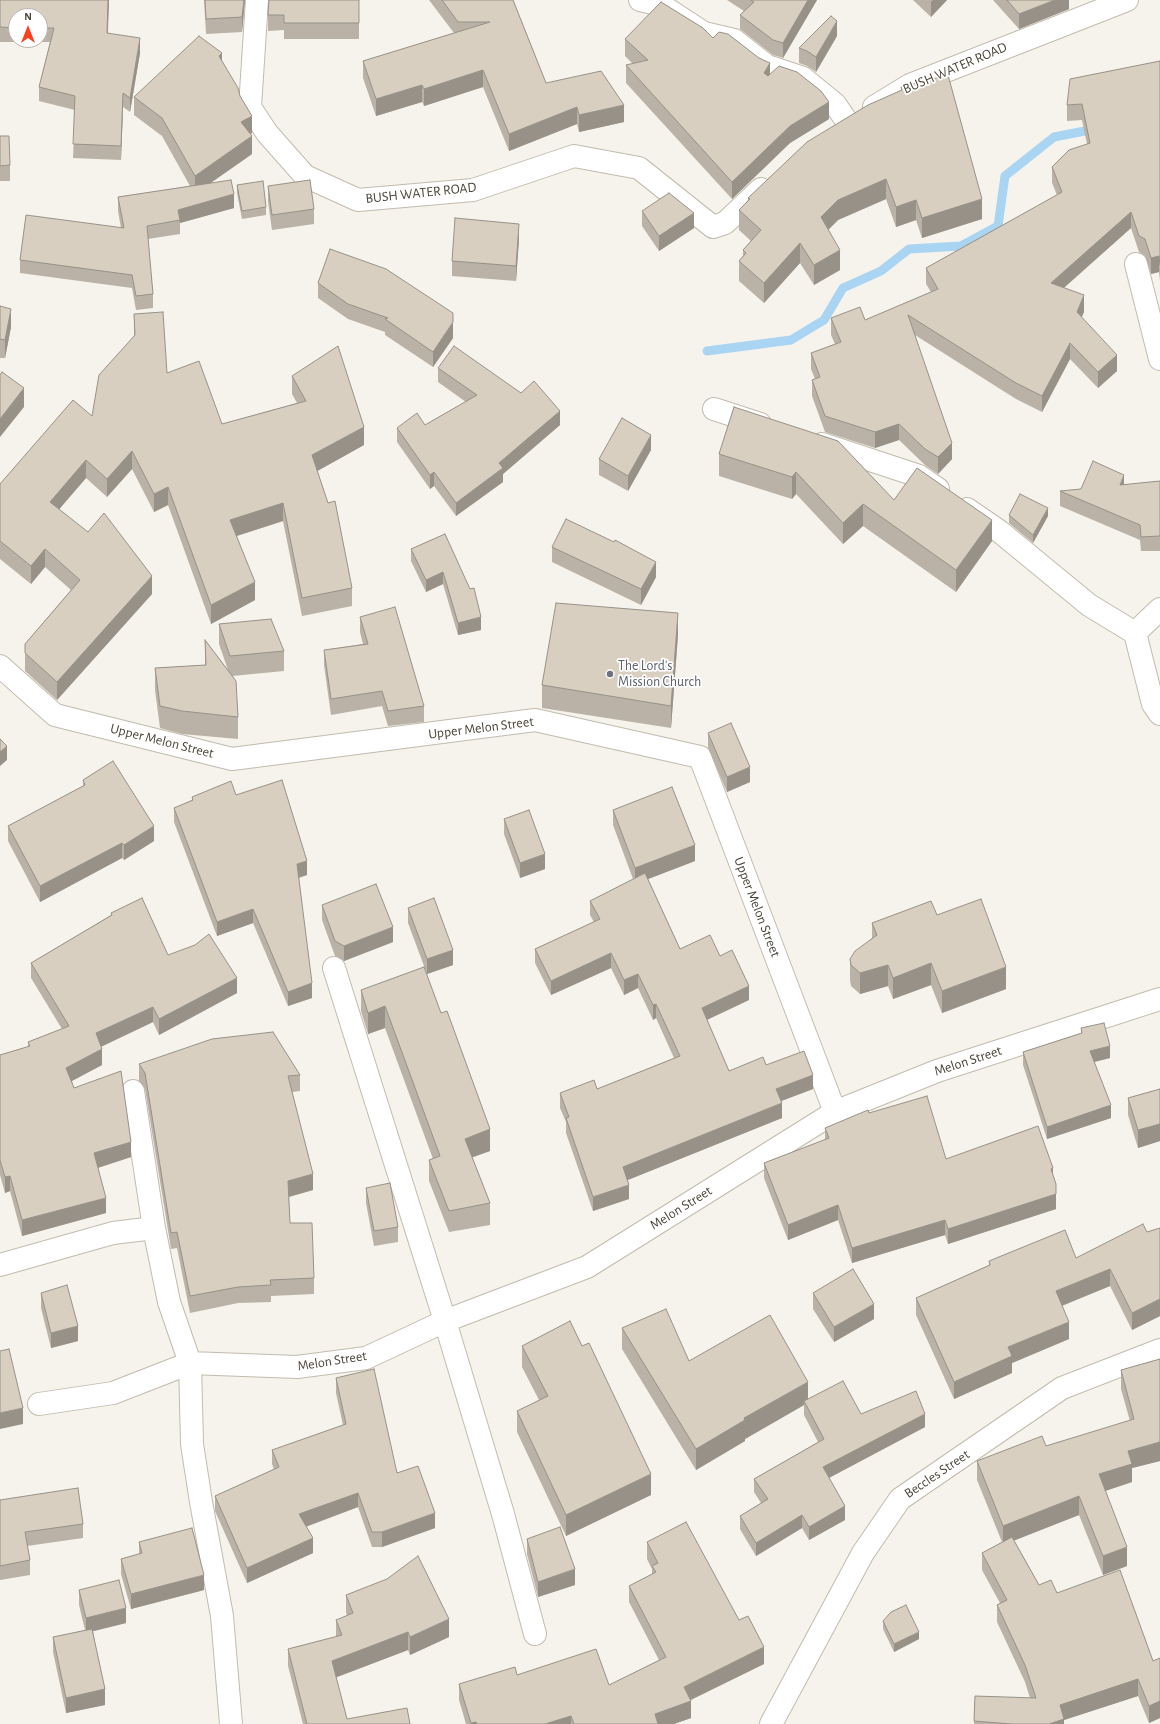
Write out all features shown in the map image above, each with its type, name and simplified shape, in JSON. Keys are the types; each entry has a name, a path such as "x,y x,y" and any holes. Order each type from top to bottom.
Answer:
{"street":[{"name":"BUSH WATER ROAD","path":"257,0 250,107 267,133 305,176 358,200 473,190 574,156 639,168 713,228 725,224 777,174"},
{"name":"BUSH WATER ROAD","path":"640,0 661,5 704,33 734,40 767,66 803,78 834,104 839,128 910,84 1122,0"},
{"path":"1136,264 1160,359"},
{"path":"714,409 782,432"},
{"path":"805,439 919,476 999,531 1090,605 1135,634 1153,704 1160,714"},
{"path":"1135,634 1160,610"},
{"name":"Upper Melon Street","path":"0,666 55,715 232,759 535,720 700,756 834,1112"},
{"path":"334,968 445,1322 503,1514 535,1634"},
{"name":"Melon Street","path":"190,1363 297,1367 366,1358 445,1322 587,1267 834,1112 937,1071 1160,999"},
{"path":"133,1091 154,1228 169,1302 190,1363 192,1444 222,1616 231,1724"},
{"path":"0,1265 113,1233 154,1228"},
{"name":"Beccles Street","path":"771,1724 863,1553 900,1499 1062,1388 1160,1350"},
{"path":"39,1404 113,1393 190,1363"}],"building":[{"path":"0,0 108,0 107,33 140,38 130,98 123,93 121,146 73,144 75,96 39,87 54,28 48,28 48,8 8,8 8,28 0,27"},
{"path":"205,0 244,0 242,17 206,19"},
{"path":"269,0 359,0 359,23 284,23 284,15 268,15"},
{"path":"442,0 513,0 546,83 601,71 624,105 579,115 577,107 509,134 483,70 424,89 422,85 376,99 363,61 490,22 458,22"},
{"path":"751,0 808,0 783,43 773,40 740,15 754,2"},
{"path":"1007,0 1055,0 1019,14"},
{"path":"661,2 703,28 713,38 719,32 728,34 759,58 770,63 764,73 768,76 779,66 797,72 821,91 829,102 790,126 732,182 626,65 648,60 625,39"},
{"path":"831,16 837,21 816,57 799,48"},
{"path":"199,36 222,53 219,56 238,88 240,96 252,116 241,122 252,136 195,176 162,118 134,97"},
{"path":"1160,61 1160,265 1159,256 1151,258 1145,239 1139,236 1131,212 1051,283 1084,295 1077,312 1117,355 1098,372 1070,343 1042,396 1016,383 908,315 952,443 938,457 925,449 899,424 875,432 825,416 812,380 820,377 811,353 841,342 831,318 860,307 865,320 938,289 926,268 1062,192 1052,167 1069,150 1090,143 1082,104 1067,105 1070,79"},
{"path":"948,75 982,199 922,218 916,200 896,207 886,179 838,200 821,217 840,250 814,265 800,243 764,283 739,261 746,253 743,250 761,230 739,210 750,199 748,198 807,142 868,105 902,90 901,87"},
{"path":"0,136 9,136 10,165 0,166"},
{"path":"231,180 234,194 178,210 180,220 147,226 153,294 136,296 132,275 20,260 26,215 124,228 118,197"},
{"path":"310,180 314,209 272,215 268,186"},
{"path":"263,181 266,207 242,211 237,185"},
{"path":"669,193 694,213 659,236 642,211"},
{"path":"455,218 519,224 516,266 452,261"},
{"path":"330,249 386,269 453,313 453,322 433,352 385,319 388,318 348,304 318,283"},
{"path":"0,306 11,309 5,340 0,339"},
{"path":"163,312 167,373 199,361 222,424 306,401 292,376 338,346 364,427 312,455 328,503 335,501 352,588 302,598 283,503 230,520 255,582 211,605 168,487 154,494 132,451 107,479 86,460 50,502 88,532 104,513 152,576 57,682 25,653 25,644 80,580 45,549 31,566 0,541 0,484 73,400 92,416 99,375 135,335 134,314"},
{"path":"454,346 521,393 534,381 560,411 499,463 503,468 456,503 434,472 430,475 397,428 417,413 425,425 477,395 438,368"},
{"path":"2,372 24,388 0,419 0,375"},
{"path":"734,407 838,441 894,500 917,468 992,520 956,570 863,504 843,523 796,472 792,477 719,454"},
{"path":"622,418 651,435 628,476 599,459"},
{"path":"1093,461 1124,475 1120,485 1160,481 1160,536 1141,537 1140,525 1060,491 1081,489"},
{"path":"1020,494 1048,508 1033,535 1009,515"},
{"path":"566,519 614,542 615,540 656,562 641,589 552,547"},
{"path":"445,534 470,589 474,588 481,617 458,623 443,572 426,580 411,549"},
{"path":"556,603 678,613 671,706 542,685"},
{"path":"395,607 424,706 388,711 382,691 331,699 324,650 368,644 360,617"},
{"path":"271,619 284,651 230,656 219,624"},
{"path":"205,640 236,681 238,717 182,711 160,706 155,668 206,665"},
{"path":"731,723 750,767 727,777 708,733"},
{"path":"0,739 7,746 0,752"},
{"path":"113,761 154,826 124,845 122,843 40,886 8,826 85,785 83,780"},
{"path":"282,780 307,861 297,864 312,983 288,992 253,909 217,922 174,808 193,800 192,797 231,781 236,795"},
{"path":"672,787 695,845 635,868 613,810"},
{"path":"529,810 545,854 520,863 504,819"},
{"path":"645,873 680,949 710,935 720,956 732,950 749,986 702,1008 729,1071 763,1057 766,1065 804,1051 813,1075 776,1089 782,1103 623,1167 629,1185 593,1197 566,1118 569,1117 560,1093 594,1080 597,1089 680,1056 656,1004 653,1005 638,974 624,980 611,953 551,981 535,949 600,919 590,901"},
{"path":"376,884 393,927 344,946 335,941 322,905"},
{"path":"142,898 168,955 195,945 209,934 237,978 159,1019 153,1007 96,1033 102,1049 66,1068 74,1088 121,1071 131,1142 94,1153 106,1198 22,1220 10,1176 5,1177 0,1160 0,1055 30,1046 28,1042 69,1026 31,963 112,915 111,913"},
{"path":"434,898 453,950 427,959 408,908"},
{"path":"981,899 1006,967 942,991 931,963 893,978 888,965 860,973 851,965 850,959 855,951 877,935 872,923 931,901 937,915"},
{"path":"424,967 441,1013 447,1011 490,1129 465,1139 490,1203 449,1211 429,1160 440,1156 385,1006 368,1013 361,990"},
{"path":"1104,1023 1110,1046 1090,1051 1111,1105 1047,1127 1023,1052 1082,1033 1081,1028"},
{"path":"273,1032 300,1075 288,1076 313,1174 288,1181 290,1223 312,1223 314,1278 270,1280 271,1285 238,1287 190,1296 177,1232 171,1233 145,1073 139,1064 212,1039"},
{"path":"1160,1089 1160,1124 1138,1130 1128,1098"},
{"path":"927,1096 946,1159 1038,1126 1053,1168 1051,1169 1056,1184 1056,1194 948,1229 945,1220 852,1248 838,1205 788,1225 764,1163 829,1138 825,1128 868,1110 869,1113"},
{"path":"390,1183 398,1227 374,1231 366,1188"},
{"path":"1143,1224 1147,1232 1160,1228 1160,1299 1132,1313 1110,1269 1056,1291 1069,1322 1008,1347 1012,1356 954,1382 916,1298 990,1265 989,1261 1065,1230 1076,1258"},
{"path":"853,1269 874,1304 834,1327 813,1293"},
{"path":"67,1285 78,1326 51,1333 41,1293"},
{"path":"666,1309 689,1361 770,1315 808,1382 744,1418 745,1420 696,1449 622,1328"},
{"path":"570,1321 582,1346 589,1343 651,1474 566,1515 517,1411 548,1396 522,1346"},
{"path":"9,1349 23,1408 0,1413 0,1351"},
{"path":"1160,1359 1160,1442 1128,1451 1132,1464 1099,1474 1127,1547 1103,1556 1079,1496 1003,1526 977,1461 1042,1436 1046,1446 1134,1419 1121,1370"},
{"path":"374,1369 397,1473 418,1466 435,1513 382,1532 372,1532 358,1493 299,1514 313,1538 247,1568 215,1496 279,1467 272,1450 346,1424 336,1378"},
{"path":"843,1381 861,1414 916,1391 925,1414 823,1467 845,1506 809,1527 802,1515 756,1543 740,1516 768,1499 754,1479 824,1439 804,1401"},
{"path":"78,1488 83,1524 25,1532 30,1560 0,1566 0,1500"},
{"path":"686,1522 739,1620 748,1616 764,1647 684,1687 691,1701 655,1714 658,1724 574,1724 571,1716 545,1724 471,1723 459,1684 515,1667 517,1675 596,1649 609,1685 666,1657 629,1586 656,1572 652,1566 658,1563 647,1542"},
{"path":"560,1527 575,1569 538,1582 527,1539"},
{"path":"192,1528 204,1575 131,1594 121,1559 142,1553 139,1542"},
{"path":"1012,1537 1039,1585 1051,1580 1057,1593 1120,1570 1153,1661 1160,1658 1160,1701 1149,1706 1138,1679 1060,1705 1064,1719 1049,1724 1012,1724 974,1721 975,1696 1036,1698 1025,1665 997,1605 1007,1600 982,1553"},
{"path":"418,1556 449,1619 410,1637 408,1632 332,1661 347,1719 407,1708 410,1724 307,1724 288,1649 342,1635 336,1620 353,1613 346,1595 387,1579"},
{"path":"119,1580 126,1608 86,1618 79,1590"},
{"path":"906,1605 919,1632 894,1644 883,1621 891,1612"},
{"path":"92,1629 105,1689 66,1698 53,1637"}],"waterway":[{"path":"707,351 791,340 824,320 843,288 881,271 909,249 961,246 998,226 1005,176 1054,137 1095,129"}],"place":[{"name":"The Lord's Mission Church","path":"610,674"}]}
